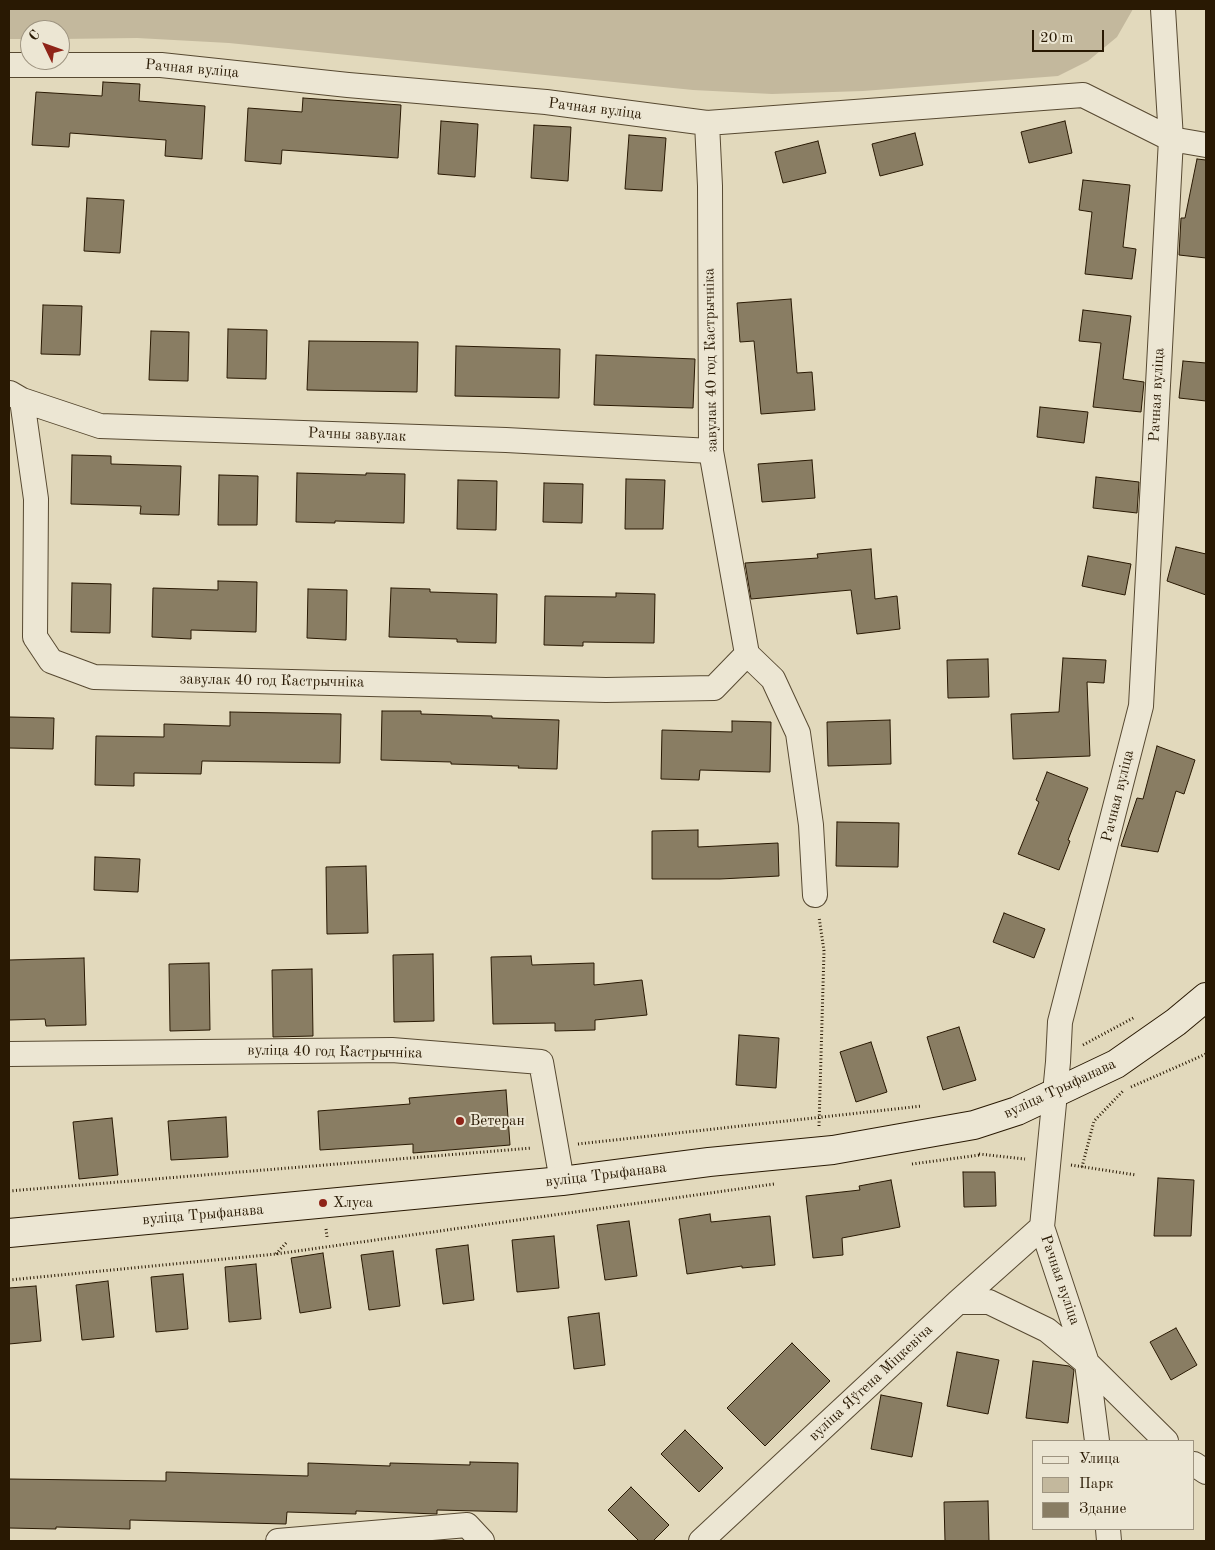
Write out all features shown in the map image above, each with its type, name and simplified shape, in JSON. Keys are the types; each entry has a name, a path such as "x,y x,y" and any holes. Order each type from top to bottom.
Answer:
{"street":[{"name":"Рачная вуліца","path":"1097,1440 1088,1363 1042,1227 1058,1062 1060,1022 1141,706 1170,139 1163,9"},
{"name":"Рачная вуліца","path":"9,65 161,65 348,85 546,102 707,123 1083,95 1170,139"},
{"name":"завулак 40 год Кастрычніка","path":"15,396 36,500 35,636 51,661 94,677 606,690 714,688 747,654 711,451 710,196 707,123"},
{"path":"1170,139 1206,146"},
{"name":"Рачны завулак","path":"15,396 100,426 506,440 711,451"},
{"path":"747,654 773,679 798,732 811,825 815,894"},
{"name":"вуліца Трыфанава","path":"9,1232 562,1181 709,1162 818,1151 974,1125 1018,1111 1116,1064 1176,1022 1206,997"},
{"path":"1176,1022 1206,1021"},
{"name":"вуліца 40 год Кастрычніка","path":"9,1054 392,1050 541,1062 562,1181"},
{"name":"вуліца Яўгена Міцкевіча","path":"701,1541 958,1302 1042,1227"},
{"path":"958,1302 989,1302 1047,1330 1088,1363 1165,1440"},
{"path":"1195,1465 1206,1472"},
{"path":"278,1541 467,1525 482,1541"}],"path":[{"path":"815,894 824,951 818,1151"},
{"path":"1082,1167 1094,1121 1124,1090 1206,1054"},
{"path":"9,1191 556,1146 926,1105"},
{"path":"910,1165 980,1155"},
{"path":"9,1280 276,1254 782,1183"},
{"path":"276,1254 288,1242"}],"green space":[{"path":"9,9 1133,9 1117,37 1088,61 1058,76 863,91 772,94 693,90 229,43 137,38 70,39 70,20 20,20 20,39 9,39"}],"building":[{"path":"103,82 140,84 139,101 205,106 202,159 165,156 166,140 70,133 69,147 32,145 36,92 102,96"},
{"path":"303,98 401,105 398,158 282,150 281,164 245,161 248,108 302,112"},
{"path":"441,121 478,124 475,177 438,174"},
{"path":"1065,121 1072,153 1029,163 1021,132"},
{"path":"534,125 571,127 568,181 531,178"},
{"path":"915,133 923,165 880,176 872,144"},
{"path":"629,135 666,138 662,191 625,189"},
{"path":"818,141 826,173 783,183 775,152"},
{"path":"1197,159 1206,160 1206,258 1179,255 1181,218 1185,218"},
{"path":"1083,180 1130,185 1123,247 1136,249 1132,279 1085,274 1092,212 1079,210"},
{"path":"87,198 124,200 120,253 84,251"},
{"path":"791,299 797,373 812,372 815,410 761,414 754,341 740,342 737,303"},
{"path":"43,305 82,306 80,355 41,354"},
{"path":"1083,310 1131,316 1123,379 1144,382 1141,412 1093,407 1101,343 1079,341"},
{"path":"228,329 267,330 266,379 227,378"},
{"path":"151,331 189,332 188,381 149,380"},
{"path":"309,341 418,342 417,392 307,390"},
{"path":"456,346 560,349 559,398 455,396"},
{"path":"596,355 695,359 693,408 594,405"},
{"path":"1183,361 1206,363 1206,401 1179,398"},
{"path":"1040,407 1088,412 1084,443 1037,437"},
{"path":"72,455 111,456 111,464 181,466 179,515 140,514 141,506 71,504"},
{"path":"812,460 815,498 762,502 758,464"},
{"path":"297,473 405,474 404,523 296,522"},
{"path":"219,475 258,476 257,525 218,525"},
{"path":"1096,477 1139,482 1137,513 1093,508"},
{"path":"626,479 665,480 663,529 625,529"},
{"path":"458,480 497,481 496,530 457,529"},
{"path":"544,483 583,484 582,523 543,522"},
{"path":"1176,547 1206,554 1206,595 1167,581"},
{"path":"871,549 875,599 897,596 900,629 857,634 851,590 751,599 745,563 818,558 817,554"},
{"path":"1088,556 1131,564 1125,595 1082,586"},
{"path":"218,581 257,582 256,632 191,630 191,639 152,637 153,588 218,590"},
{"path":"72,583 111,584 110,633 71,632"},
{"path":"391,588 430,589 430,592 497,594 496,643 457,642 457,639 389,637"},
{"path":"308,589 347,590 346,640 307,638"},
{"path":"616,593 655,594 654,643 583,642 583,646 544,645 545,596 616,597"},
{"path":"1063,658 1106,660 1104,683 1087,682 1090,756 1013,759 1011,714 1059,712"},
{"path":"988,659 989,697 948,698 947,660"},
{"path":"382,711 421,711 421,714 559,720 557,769 451,764 451,762 381,760"},
{"path":"230,712 341,714 340,763 202,761 201,774 134,773 134,786 95,785 96,736 164,737 164,724 230,726"},
{"path":"9,717 54,718 53,749 9,748"},
{"path":"890,720 891,764 828,766 827,722"},
{"path":"732,721 771,722 770,772 700,770 699,780 661,779 662,730 732,732"},
{"path":"1157,746 1195,760 1184,794 1176,791 1158,852 1121,846 1137,798 1143,799"},
{"path":"1047,772 1088,788 1068,840 1070,841 1059,870 1018,854 1039,802 1036,800"},
{"path":"837,822 899,823 898,867 836,866"},
{"path":"698,830 698,847 778,843 779,876 720,879 652,879 652,831"},
{"path":"95,857 140,859 138,892 94,890"},
{"path":"366,866 368,933 327,934 326,867"},
{"path":"1004,913 1045,929 1034,958 993,942"},
{"path":"433,954 434,1021 394,1022 393,955"},
{"path":"531,956 532,965 594,963 594,985 642,980 647,1015 595,1020 595,1030 555,1031 555,1023 493,1024 491,957"},
{"path":"84,958 86,1025 46,1026 45,1019 9,1020 9,960"},
{"path":"209,963 210,1030 170,1031 169,964"},
{"path":"312,969 313,1036 273,1037 272,970"},
{"path":"959,1027 976,1080 943,1090 927,1037"},
{"path":"739,1035 779,1038 776,1088 736,1085"},
{"path":"871,1042 887,1092 856,1102 840,1052"},
{"path":"506,1090 510,1145 413,1153 413,1144 320,1150 318,1111 410,1104 409,1098"},
{"path":"226,1117 228,1157 171,1160 168,1121"},
{"path":"112,1118 118,1175 79,1179 73,1122"},
{"path":"963,1172 995,1172 996,1206 964,1207"},
{"path":"1158,1178 1194,1180 1191,1236 1154,1236"},
{"path":"891,1180 900,1227 842,1238 843,1255 813,1258 806,1196 860,1190 859,1186"},
{"path":"710,1214 711,1222 770,1216 775,1265 742,1268 742,1266 687,1274 679,1219"},
{"path":"629,1221 637,1276 605,1280 597,1225"},
{"path":"554,1236 559,1288 517,1292 512,1240"},
{"path":"468,1245 474,1300 443,1304 436,1249"},
{"path":"393,1251 400,1306 369,1310 361,1255"},
{"path":"323,1253 331,1308 300,1313 291,1258"},
{"path":"256,1264 261,1319 229,1322 225,1267"},
{"path":"183,1274 188,1329 156,1332 151,1277"},
{"path":"108,1281 114,1337 82,1340 76,1285"},
{"path":"36,1286 41,1341 9,1344 9,1288"},
{"path":"599,1313 605,1365 574,1369 568,1317"},
{"path":"1176,1328 1197,1365 1171,1380 1150,1342"},
{"path":"792,1343 830,1381 765,1446 727,1408"},
{"path":"957,1352 999,1360 988,1414 947,1406"},
{"path":"1033,1361 1069,1366 1074,1370 1068,1423 1026,1418"},
{"path":"881,1395 922,1403 912,1457 871,1449"},
{"path":"685,1430 723,1468 699,1492 661,1454"},
{"path":"470,1462 518,1463 517,1512 437,1510 437,1514 356,1511 356,1514 287,1512 286,1524 130,1520 130,1529 9,1528 9,1479 166,1481 166,1472 308,1476 308,1463 390,1466 390,1463 470,1465"},
{"path":"631,1487 669,1525 653,1541 639,1541 608,1510"},
{"path":"988,1501 989,1541 945,1541 944,1502"}],"place":[{"name":"Ветеран","path":"460,1121"},
{"name":"Хлуса","path":"323,1203"}]}
